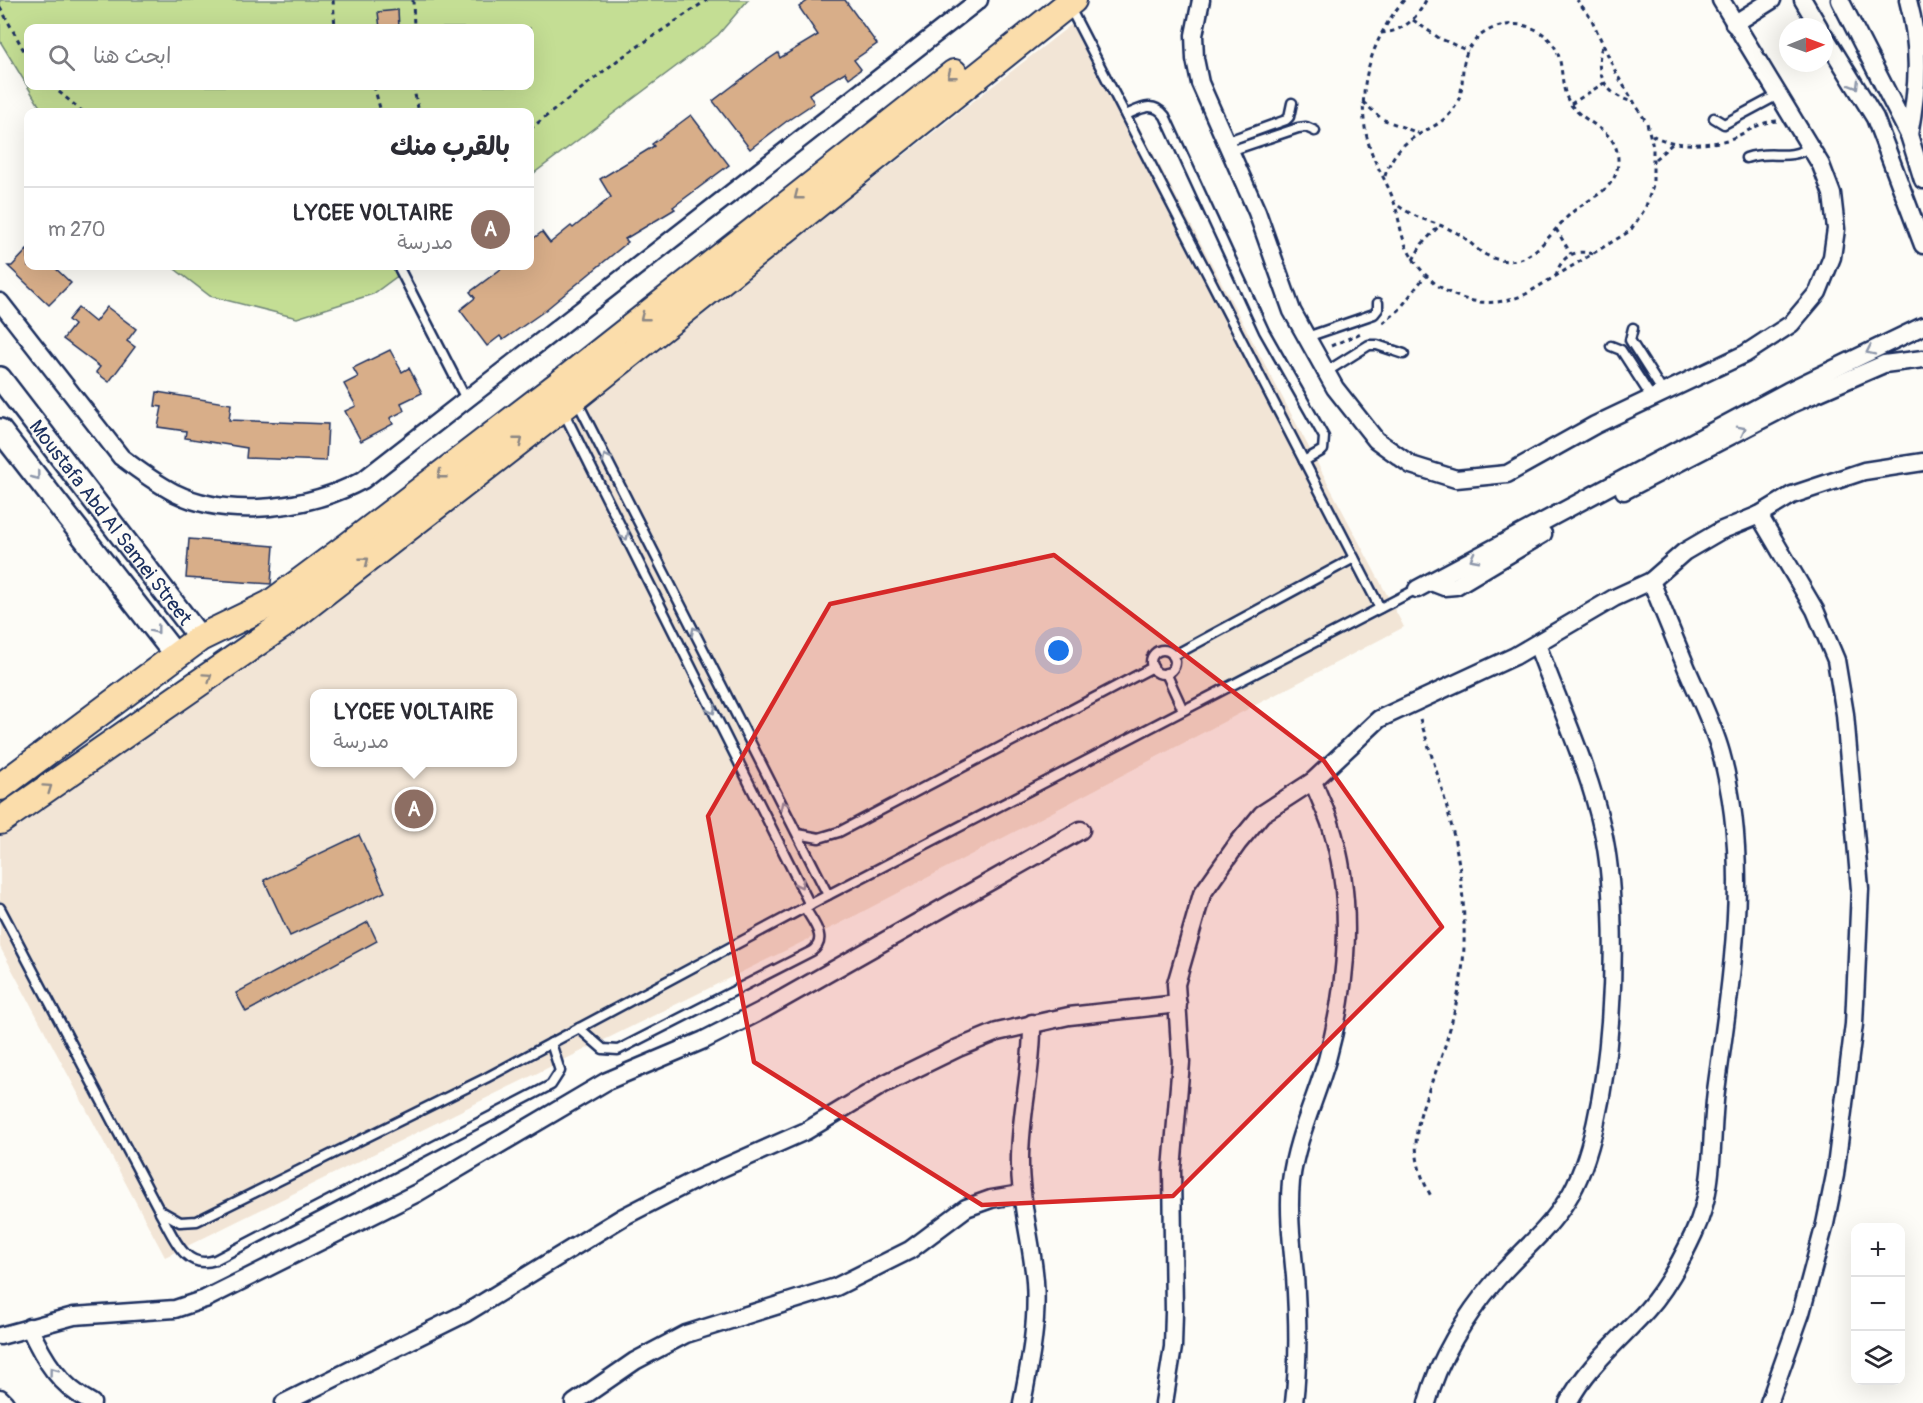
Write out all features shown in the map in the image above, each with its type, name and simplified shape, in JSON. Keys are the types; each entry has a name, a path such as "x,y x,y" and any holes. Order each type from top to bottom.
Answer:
{"main road":[{"path":"0,821 284,624 568,403 1063,1"},
{"path":"0,787 200,638 270,604 1063,1"}],"street":[{"path":"0,302 121,457 177,494 210,504 242,507 280,506 339,493 363,480 980,0"},
{"path":"1201,0 1194,35 1195,59 1200,83 1257,212 1293,311 1335,388 1376,440 1411,465 1456,479 1507,474 1595,425 1745,354 1791,324 1818,292 1832,257 1836,229 1832,194 1811,147 1721,0"},
{"path":"1734,24 1773,0"},
{"path":"1803,0 1814,18"},
{"path":"1841,0 1909,135 1923,180"},
{"path":"1909,135 1918,76 1913,3"},
{"path":"1833,50 1875,118 1923,245"},
{"path":"1424,585 1788,391 1923,326"},
{"path":"1424,585 1456,586 1593,507 1794,403 1884,364 1923,359"},
{"name":"Moustafa Abd Al Samei Street","path":"0,378 200,638"},
{"name":"Moustafa Abd Al Samei Street","path":"0,430 176,656"},
{"path":"1164,1403 1173,1347 1171,1199 1180,1079 1176,984 1202,894 1262,814 1312,781 1379,719 1537,644 1614,598 1651,581 1684,552 1720,531 1759,515 1792,495 1828,481 1864,471 1923,462"},
{"path":"1759,515 1815,610 1836,660 1845,714 1860,888 1854,1024 1835,1174 1825,1224 1801,1313 1769,1403"},
{"path":"1568,1403 1598,1361 1661,1292 1702,1215 1712,1171 1715,1099 1735,938 1737,837 1720,752 1706,711 1651,581"},
{"path":"1427,1403 1436,1377 1468,1316 1496,1280 1543,1234 1569,1198 1589,1151 1600,1095 1612,977 1611,882 1603,832 1590,784 1537,644"},
{"path":"1294,1403 1299,1354 1291,1245 1291,1182 1300,1138 1335,1028 1345,959 1344,894 1338,853 1330,824 1312,781"},
{"path":"0,1336 74,1316 175,1310 205,1299 417,1193 583,1094 704,1040 761,1011 1081,831"},
{"path":"284,1403 466,1313 623,1217 693,1181 806,1131 921,1065 997,1032 1032,1023 1070,1016 1178,1004"},
{"path":"1022,1403 1036,1315 1032,1253 1021,1194 1021,1132 1030,1076 1032,1023"},
{"path":"574,1403 635,1361 677,1338 712,1324 836,1287 910,1250 966,1208 991,1199 1021,1194"},
{"path":"29,1327 48,1366 58,1379 92,1403"},
{"path":"0,1398 5,1403"}],"lane":[{"path":"1063,1 1126,115 1380,608"},
{"path":"1714,118 1724,124 1778,95"},
{"path":"1228,147 1286,120 1289,117 1292,103"},
{"path":"1126,115 1150,106 1159,109 1165,116 1264,331 1324,437 1323,450 1304,461"},
{"path":"1228,147 1298,128 1306,127 1315,131"},
{"path":"1746,158 1762,153 1785,157 1797,155 1811,147"},
{"path":"400,270 466,399"},
{"path":"1307,337 1374,314 1378,309 1378,303"},
{"path":"1633,328 1630,340 1658,395"},
{"path":"1326,372 1369,345 1377,345 1404,354"},
{"path":"1611,346 1621,350 1658,395"},
{"path":"568,403 798,834 828,895"},
{"path":"568,403 820,936 818,945 812,951 618,1050 603,1049 579,1028"},
{"path":"1173,656 1354,558"},
{"path":"159,1210 180,1222 205,1218 486,1078 807,906 1424,585"},
{"path":"1166,651 1173,656 1174,665 1166,673 1160,673 1153,668 1152,659 1157,652 1166,651"},
{"path":"798,834 819,838 839,832 1153,668"},
{"path":"1166,673 1183,710"},
{"path":"0,908 159,1210 186,1256 197,1262 216,1260 546,1088 555,1081 560,1071 551,1043"}],"path":[{"path":"333,0 335,24"},
{"path":"412,0 414,24"},
{"path":"534,126 618,60 707,0"},
{"path":"1404,0 1381,33 1368,69 1363,102 1370,147 1385,178 1405,243 1413,260 1433,284 1453,296 1476,302 1514,299 1594,254 1630,231 1650,196 1654,160 1651,134 1635,102 1617,75 1591,18 1577,0"},
{"path":"1381,33 1400,29 1413,20 1426,0"},
{"path":"0,7 24,51"},
{"path":"1413,20 1439,38 1468,51"},
{"path":"1385,178 1394,155 1418,133 1437,124 1453,110 1461,92 1463,64 1468,51 1478,38 1495,27 1517,24 1536,30 1555,47 1559,56 1564,93 1584,118 1611,137 1618,162 1609,186 1575,210 1534,252 1507,260 1486,255 1464,237 1419,219 1394,203"},
{"path":"1603,45 1599,68 1604,83 1614,94 1635,102"},
{"path":"1571,104 1604,83"},
{"path":"57,90 77,108"},
{"path":"375,90 380,108"},
{"path":"414,90 418,108"},
{"path":"1363,102 1382,118 1418,133"},
{"path":"1651,134 1674,142 1654,160"},
{"path":"1413,260 1422,244 1439,226"},
{"path":"1556,229 1571,254"},
{"path":"1556,276 1561,264 1571,254 1582,251 1594,254"},
{"path":"1415,703 1452,819 1458,845 1464,911 1464,949 1453,1018 1420,1110 1417,1127 1417,1162 1431,1196"}],"highlighted area":[{"path":"1054,555 1324,761 1442,927 1173,1196 982,1205 754,1062 708,816 830,604"}],"shaded area":[{"path":"1081,17 1404,627 843,922 165,1257 0,947 0,836 201,699 587,403"}],"green space":[{"path":"0,0 748,0 718,35 534,173 534,108 41,108 30,90 534,90 534,24 24,24 24,81 0,41"},
{"path":"176,270 406,270 373,294 297,318 210,296"}],"building":[{"path":"809,0 845,0 877,44 854,60 861,69 849,78 845,72 809,94 814,103 750,149 713,101 778,53 780,58 818,35 799,7"},
{"path":"398,10 399,24 380,24 378,12"},
{"path":"691,115 729,165 673,207 675,209 625,239 628,242 543,312 503,340 500,336 487,346 460,310 475,298 470,292 500,270 534,270 534,238 542,232 550,243 571,226 573,228 611,197 600,179 654,146 652,144"},
{"path":"24,253 24,270 57,270 71,283 49,305 8,266 12,266"},
{"path":"107,307 136,329 127,341 135,347 109,382 96,372 100,367 63,339 74,325 68,320 78,308 95,322"},
{"path":"390,350 402,372 409,368 422,393 401,403 404,411 390,418 393,424 361,441 345,411 356,406 344,384 358,377 353,368"},
{"path":"157,392 231,404 229,420 328,424 326,461 246,458 247,448 185,438 186,431 158,427 162,407 155,406"},
{"path":"189,539 274,546 271,584 186,578"},
{"path":"359,835 385,892 290,936 264,880"},
{"path":"368,922 377,941 246,1012 236,993"}],"place":[{"name":"LYCEE VOLTAIRE","path":"414,809"}]}
